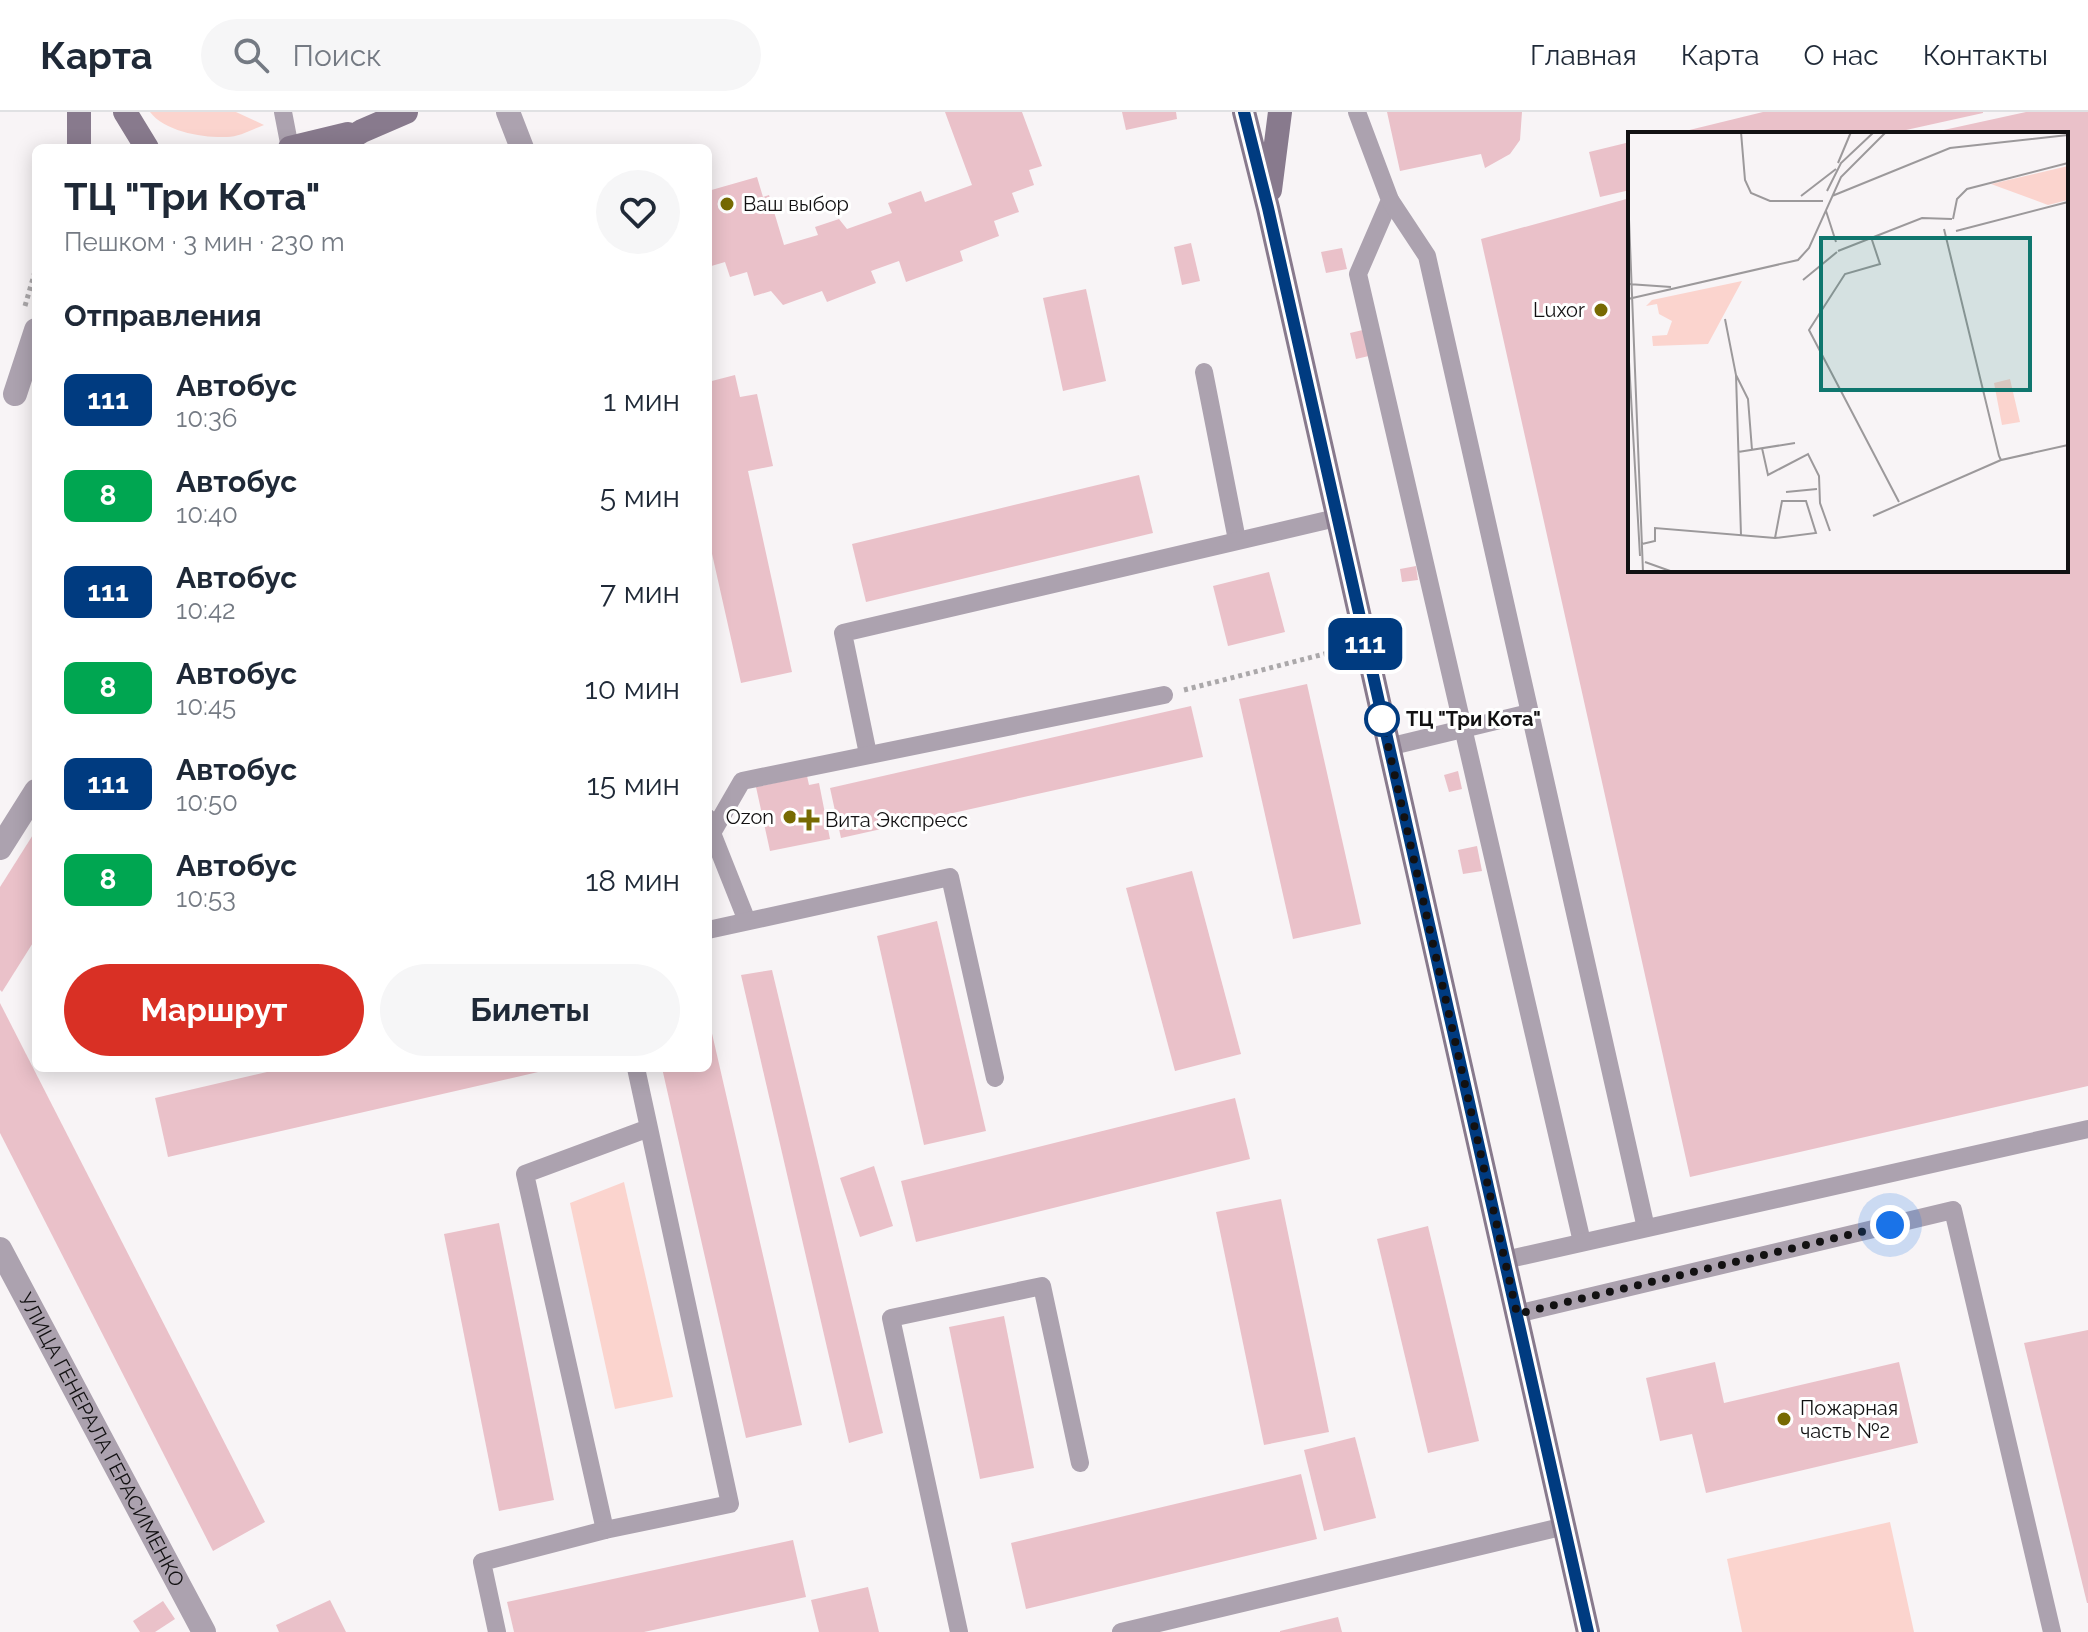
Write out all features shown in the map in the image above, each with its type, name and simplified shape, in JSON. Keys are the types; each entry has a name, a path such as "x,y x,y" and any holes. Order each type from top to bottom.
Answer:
{"main road":[{"path":"79,112 79,144"},
{"path":"125,112 145,144"},
{"path":"341,144 406,112"},
{"path":"1244,112 1588,1632"},
{"path":"1268,208 1280,112"},
{"path":"307,144 362,131"}],"street":[{"path":"508,112 520,144"},
{"path":"8,402 32,340"},
{"path":"8,402 32,378"},
{"path":"0,848 32,797"},
{"name":"УЛИЦА ГЕНЕРАЛА ГЕРАСИМЕНКО","path":"0,1249 204,1632"}],"lane":[{"path":"283,112 289,144"},
{"path":"1357,112 1390,200 1427,256 1646,1228"},
{"path":"1390,200 1358,274 1582,1242"},
{"path":"1204,372 1237,540"},
{"path":"868,754 843,633 1336,518"},
{"path":"712,824 742,781 1164,695"},
{"path":"1388,747 1529,713"},
{"path":"712,835 747,921"},
{"path":"712,929 950,877 995,1078"},
{"path":"497,1632 482,1562 605,1530 730,1504 637,1072"},
{"path":"605,1530 525,1174 649,1128"},
{"path":"1505,1260 2088,1129"},
{"path":"1517,1314 1953,1210 2052,1632"},
{"path":"959,1632 891,1318 1042,1286 1080,1463"},
{"path":"1121,1632 1565,1526"}],"path":[{"path":"1164,695 1336,651"}],"shaded area":[{"path":"150,112 236,112 264,125 232,137 207,136 175,129"},
{"path":"624,1182 673,1397 615,1409 570,1203"},
{"path":"1890,1522 1914,1632 1742,1632 1727,1559"}],"building":[{"path":"945,112 1022,112 1042,166 1029,170 1034,185 1012,193 1019,212 994,221 999,236 960,251 963,261 906,282 899,261 871,271 876,283 827,302 822,291 783,305 771,291 754,296 747,272 730,277 725,262 712,266 712,190 757,177 763,197 769,195 784,245 818,235 815,227 839,219 847,229 892,213 888,203 921,191 925,202 972,185"},
{"path":"1122,112 1176,112 1177,119 1126,130"},
{"path":"1387,112 1522,112 1520,140 1510,154 1485,168 1481,154 1400,171"},
{"path":"1763,112 1983,112 1897,132 1681,132"},
{"name":"ТЦ \"Три Кота\"","path":"2026,112 2088,112 2088,1086 1690,1177 1481,239 1628,199 1628,572 2068,572 2068,132 1935,132"},
{"path":"1628,142 1628,190 1600,197 1589,152"},
{"path":"1191,243 1200,281 1182,285 1174,247"},
{"path":"1342,248 1347,269 1326,273 1321,252"},
{"path":"1086,289 1106,381 1063,391 1043,298"},
{"path":"1367,329 1373,355 1356,359 1350,333"},
{"path":"735,375 740,397 757,394 773,466 748,471 792,672 741,683 712,554 712,381"},
{"path":"1139,475 1153,533 866,602 852,544"},
{"path":"1416,566 1418,580 1402,582 1400,569"},
{"path":"1269,572 1285,632 1228,646 1213,586"},
{"path":"1307,684 1361,924 1293,939 1239,699"},
{"path":"1191,706 1203,757 841,838 830,788"},
{"path":"1458,771 1462,789 1449,792 1444,775"},
{"path":"807,776 809,785 819,783 830,839 770,851 756,787"},
{"path":"32,836 32,944 2,992 0,990 0,887"},
{"path":"1477,846 1482,871 1463,874 1458,850"},
{"path":"1192,871 1241,1054 1175,1071 1126,888"},
{"path":"937,921 986,1131 924,1145 877,936"},
{"path":"772,970 883,1433 849,1443 741,975"},
{"path":"0,1003 32,1066 32,1072 35,1072 265,1522 213,1551 0,1133"},
{"path":"712,1033 802,1425 746,1438 663,1072 712,1072"},
{"path":"267,1072 538,1072 168,1157 155,1098"},
{"path":"1235,1098 1250,1159 916,1242 901,1181"},
{"path":"874,1166 893,1226 860,1237 840,1178"},
{"path":"1281,1199 1329,1432 1264,1445 1216,1212"},
{"path":"499,1223 554,1500 499,1511 444,1234"},
{"path":"1428,1226 1479,1441 1428,1453 1377,1239"},
{"path":"1004,1316 1034,1468 980,1479 949,1327"},
{"path":"2088,1330 2088,1603 2087,1603 2024,1343"},
{"name":"Пожарная часть №2","path":"1715,1362 1724,1403 1899,1362 1918,1443 1706,1493 1692,1434 1660,1441 1646,1378"},
{"path":"1355,1437 1376,1518 1324,1531 1304,1450"},
{"path":"1301,1474 1317,1539 1026,1609 1011,1543"},
{"path":"793,1540 806,1597 644,1632 514,1632 507,1602"},
{"path":"868,1587 879,1632 819,1632 811,1600"},
{"path":"330,1600 346,1632 279,1632 276,1625"},
{"path":"163,1601 175,1619 155,1632 140,1632 133,1621"},
{"path":"1338,1617 1342,1632 1280,1632 1280,1631"}],"bus line":[{"name":"111","path":"1244,112 1588,1632"}],"place":[{"name":"Ваш выбор","path":"727,204"},
{"name":"Luxor","path":"1601,310"},
{"name":"ТЦ \"Три Кота\"","path":"1382,719"},
{"name":"Ozon","path":"790,817"},
{"name":"Вита Экспресс","path":"809,820"},
{"name":"Пожарная часть №2","path":"1784,1419"}],"route":[{"path":"1382,719 1517,1314 1890,1225"}]}
